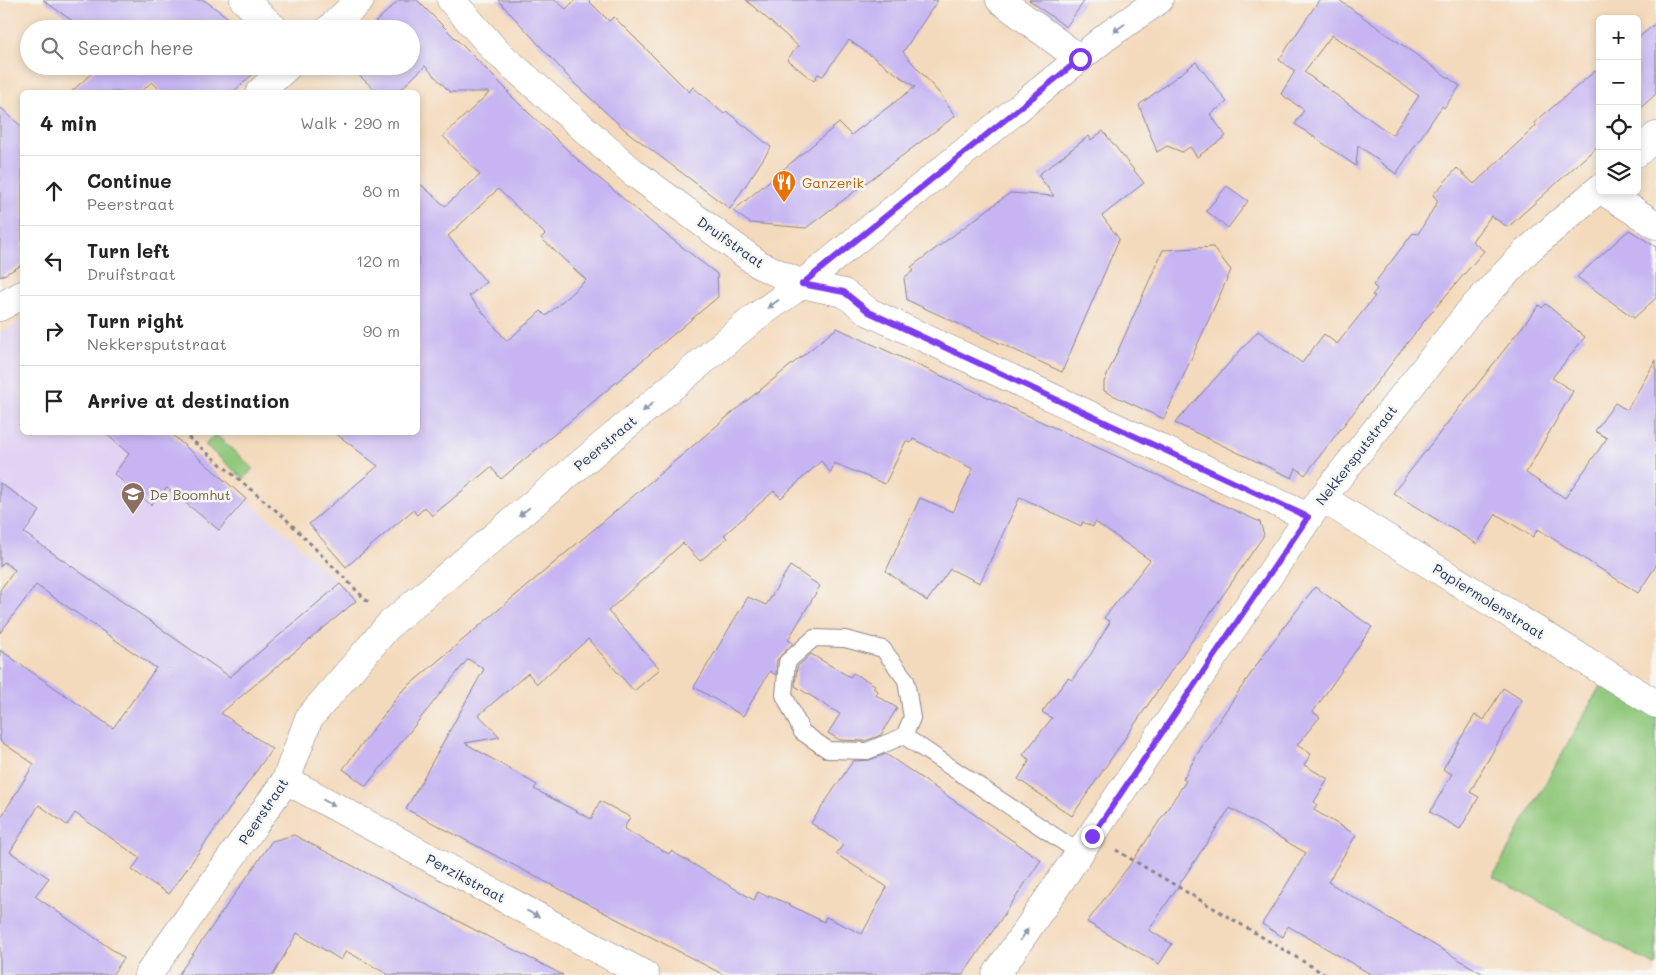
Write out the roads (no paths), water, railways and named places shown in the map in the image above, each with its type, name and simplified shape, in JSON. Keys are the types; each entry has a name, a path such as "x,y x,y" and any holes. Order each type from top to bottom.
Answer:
{"street":[{"path":"244,0 265,20"},
{"path":"338,20 360,0"},
{"name":"Druifstraat","path":"451,0 496,51 634,173 760,265 802,284 844,292 869,312 1315,508"},
{"path":"1000,0 1080,59"},
{"name":"Peerstraat","path":"148,975 286,780 309,718 390,624 753,319 802,284 1080,59 1159,0"},
{"path":"262,90 278,75"},
{"path":"1640,150 1656,136"},
{"name":"Nekkersputstraat","path":"997,975 1315,508 1470,312 1527,251 1596,192"},
{"path":"1609,195 1656,225"},
{"path":"0,307 20,296"},
{"name":"Papiermolenstraat","path":"1315,508 1656,704"},
{"name":"Perzikstraat","path":"286,780 645,975"}],"lane":[{"path":"814,638 845,639 883,649 906,680 912,718 904,736 868,751 828,750 802,732 784,695 787,662 814,638"},
{"path":"904,736 1086,844"}],"place":[{"name":"Ganzerik","path":"784,203"},
{"name":"De Boomhut","path":"133,515"}]}
